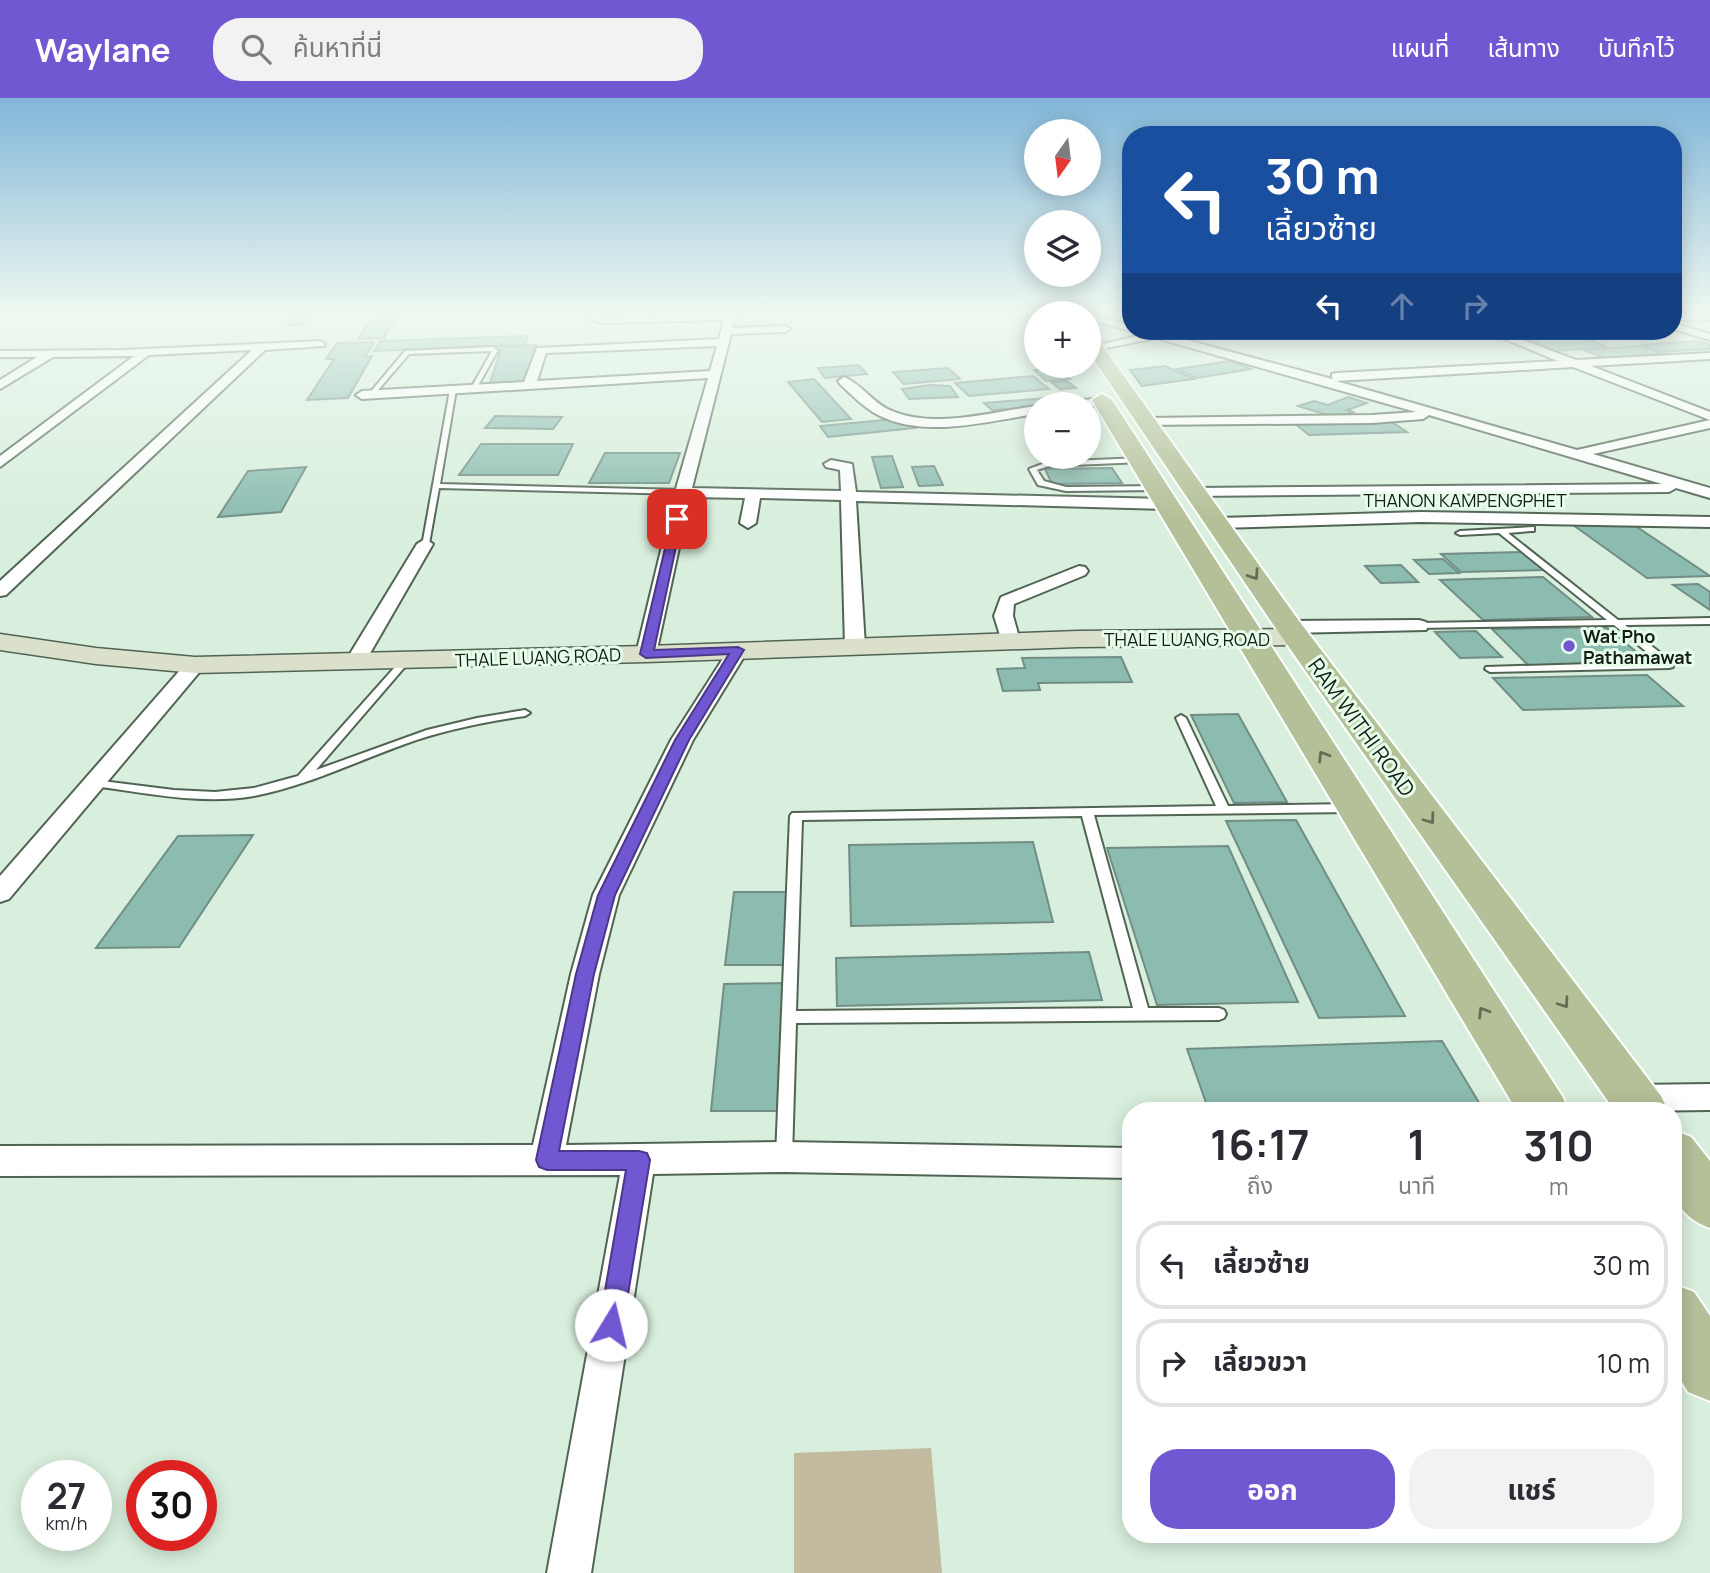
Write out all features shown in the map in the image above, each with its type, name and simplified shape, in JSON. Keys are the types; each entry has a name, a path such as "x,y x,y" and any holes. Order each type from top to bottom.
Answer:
{"main road":[{"name":"RAM WITHI ROAD","path":"1120,382 1148,422 1175,495 1244,630 1538,1102"},
{"name":"RAM WITHI ROAD","path":"1101,413 1140,460 1175,495 1219,523 1290,628 1636,1102"},
{"name":"THALE LUANG ROAD","path":"0,642 96,656 195,665 646,654 1078,639 1290,628"},
{"path":"1682,1165 1710,1203"},
{"path":"1682,1327 1710,1370"}],"street":[{"path":"0,463 107,382"},
{"path":"0,591 225,382"},
{"path":"529,386 530,382"},
{"path":"366,395 593,382"},
{"path":"646,654 683,492 712,382"},
{"path":"845,382 865,402 889,415 920,421 946,421 1024,411"},
{"path":"1328,382 1710,493"},
{"path":"1625,382 1710,416"},
{"path":"1148,422 1372,419 1440,414"},
{"path":"1578,454 1710,424"},
{"path":"831,464 847,467 855,646"},
{"path":"683,492 849,496 1175,495 1694,487"},
{"path":"748,523 753,494"},
{"name":"THANON KAMPENGPHET","path":"1219,523 1421,517 1710,522"},
{"path":"355,662 425,544"},
{"path":"1010,641 1002,607 1007,601 1079,571"},
{"path":"1290,628 1419,626"},
{"path":"547,1160 585,974 607,895 682,740 738,650"},
{"path":"0,892 195,665"},
{"path":"1665,1102 1710,1097"},
{"path":"0,1161 639,1160 784,1157 1122,1163"},
{"path":"569,1573 639,1160"}],"lane":[{"path":"366,395 379,382"},
{"path":"472,390 477,382"},
{"path":"425,544 453,390"},
{"path":"1140,460 1048,464 1033,469 1041,483 1066,489 1175,495"},
{"path":"436,486 683,492"},
{"path":"1460,533 1531,528"},
{"path":"1490,669 1669,666 1500,530"},
{"path":"1419,626 1710,621"},
{"path":"300,782 406,660"},
{"path":"94,783 180,794 250,793 300,782 401,741 473,720 524,713"},
{"path":"1181,718 1224,811"},
{"path":"784,1157 796,816 1356,807"},
{"path":"1087,813 1142,1014"},
{"path":"789,1017 1219,1014"}],"shaded area":[{"path":"931,1448 942,1573 794,1573 794,1453"}],"building":[{"path":"319,382 357,382 348,398 307,400"},
{"path":"490,382 526,382 526,383 489,385"},
{"path":"788,382 817,382 851,419 822,422"},
{"path":"1040,382 1049,389 969,396 955,383"},
{"path":"1051,382 1068,382 1076,388 1060,389"},
{"path":"1139,382 1173,382 1142,386"},
{"path":"930,385 950,386 958,397 909,399 902,389"},
{"path":"1348,397 1367,403 1347,410 1353,412 1337,418 1298,406 1314,401 1328,405"},
{"path":"1024,400 1024,408 992,410 984,403"},
{"path":"495,416 562,417 553,429 485,428"},
{"path":"905,418 915,428 828,437 820,426"},
{"path":"1389,420 1407,432 1309,435 1294,423"},
{"path":"481,444 573,444 558,475 459,475"},
{"path":"605,453 680,453 669,483 589,483"},
{"path":"892,456 903,487 881,488 872,457"},
{"path":"934,466 943,485 919,486 912,467"},
{"path":"306,467 281,512 218,517 248,471"},
{"path":"1112,468 1122,483 1052,484 1045,469 1101,469"},
{"path":"1631,523 1710,576 1647,578 1573,525"},
{"path":"1522,552 1544,570 1461,572 1441,554"},
{"path":"1443,559 1459,573 1429,574 1414,560"},
{"path":"1401,565 1418,582 1381,583 1365,566"},
{"name":"Wat Pho Pathamawat","path":"1543,577 1592,617 1483,620 1440,580"},
{"path":"1698,584 1710,592 1710,610 1673,585"},
{"name":"Wat Pho Pathamawat","path":"1606,627 1650,663 1529,666 1492,629"},
{"path":"1476,631 1502,657 1460,658 1435,632"},
{"path":"1121,657 1132,682 1038,683 1040,690 1003,691 997,669 1025,668 1022,658"},
{"path":"1647,675 1683,706 1523,710 1493,678"},
{"path":"1238,714 1287,802 1234,803 1191,715"},
{"path":"1296,820 1405,1016 1319,1018 1226,821"},
{"path":"253,835 179,947 96,948 178,836"},
{"path":"1033,842 1053,922 851,926 849,845"},
{"path":"1228,846 1298,1002 1157,1005 1107,848"},
{"path":"734,892 790,892 785,965 725,965"},
{"path":"1089,952 1102,1000 837,1006 836,958"},
{"path":"787,983 781,1111 711,1111 724,984"},
{"path":"1442,1041 1479,1102 1206,1102 1187,1049"}],"place":[{"name":"Wat Pho Pathamawat","path":"1569,646"}],"route":[{"path":"611,1325 639,1160 547,1160 585,974 607,895 682,740 738,650 646,654 677,519"}]}
